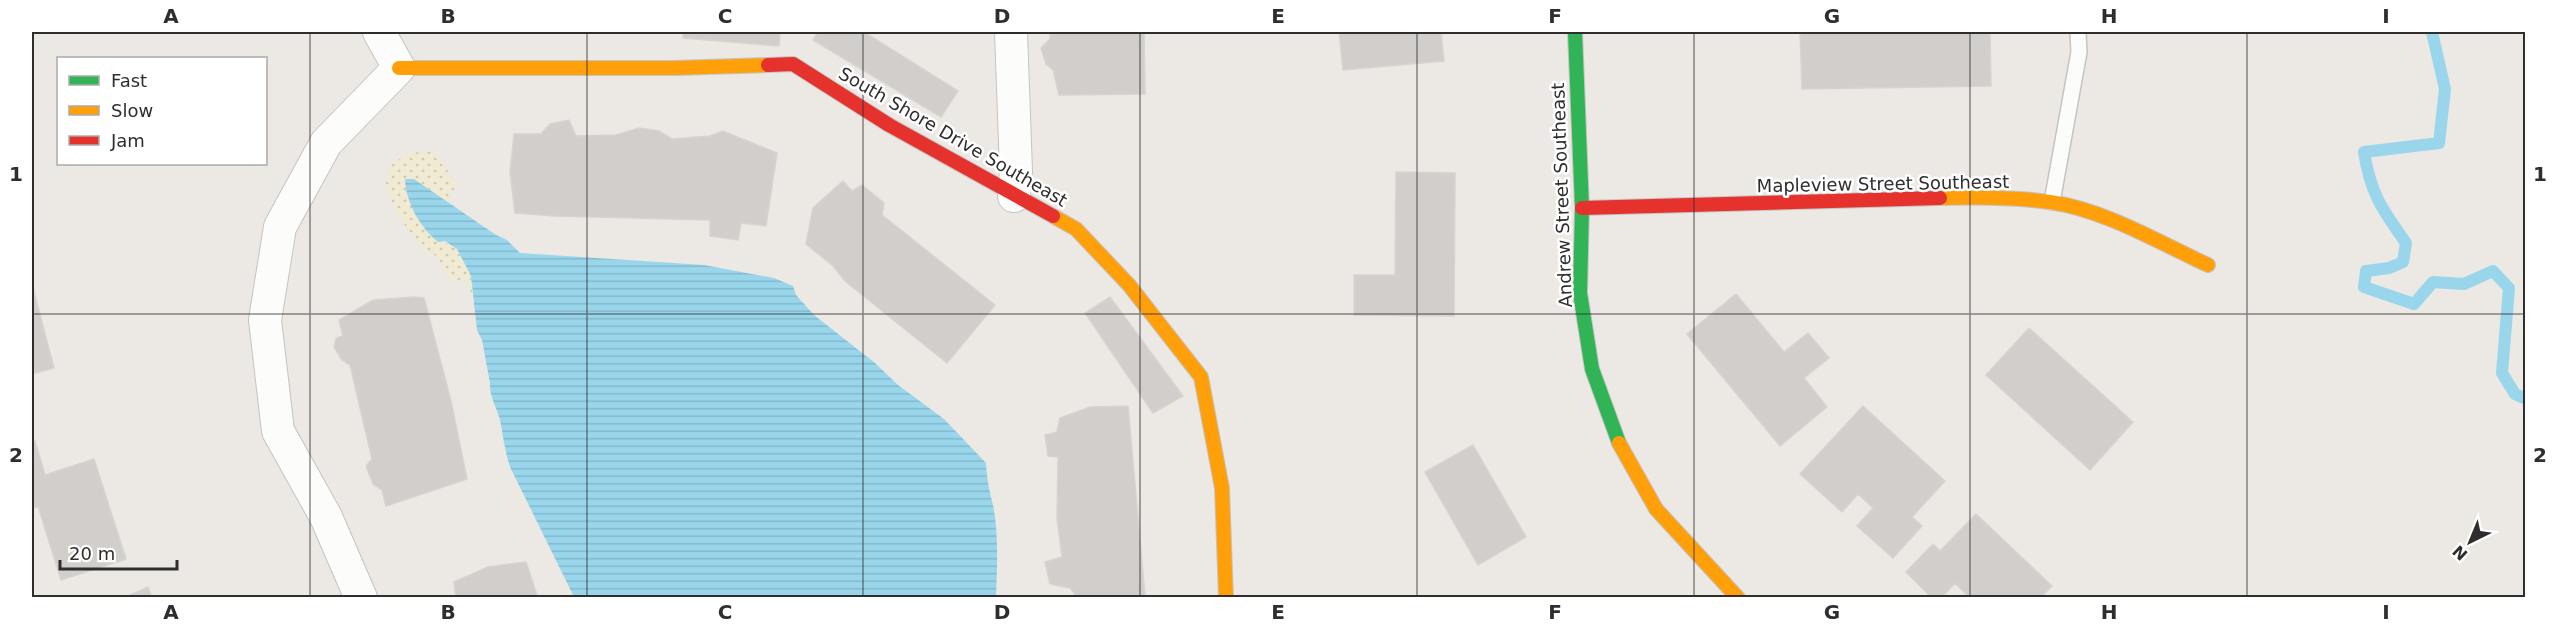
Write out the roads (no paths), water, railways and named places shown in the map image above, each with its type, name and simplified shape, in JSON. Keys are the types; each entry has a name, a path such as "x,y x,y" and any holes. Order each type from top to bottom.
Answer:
{"street":[{"path":"361,597 326,516 278,431 265,320 280,227 326,143 399,68 379,32"},
{"path":"1011,32 1016,171 1014,196"},
{"name":"Andrew Street Southeast","path":"1575,32 1582,208 1580,293 1592,369 1616,438 1656,509 1738,597"},
{"name":"South Shore Drive Southeast","path":"399,68 675,68 793,64 889,125 1076,230 1129,285 1202,377 1222,488 1226,597"},
{"name":"Mapleview Street Southeast","path":"1582,208 1992,197 2052,202 2104,217 2208,265"}],"lane":[{"path":"2052,202 2079,52 2078,32"}],"water":[{"path":"405,179 414,179 496,235 507,240 520,253 704,265 774,278 793,286 796,295 814,315 875,363 898,385 944,419 986,463 996,528 996,597 574,597 510,467 500,420 491,393 482,340 477,330 471,276 457,249 445,241 438,242 420,222 411,206"}],"waterway":[{"path":"2432,32 2445,89 2439,143 2364,152 2374,191 2406,243 2403,262 2389,268 2366,271 2364,287 2414,304 2433,282 2464,284 2493,271 2509,288 2502,373 2515,394 2526,399"}]}
